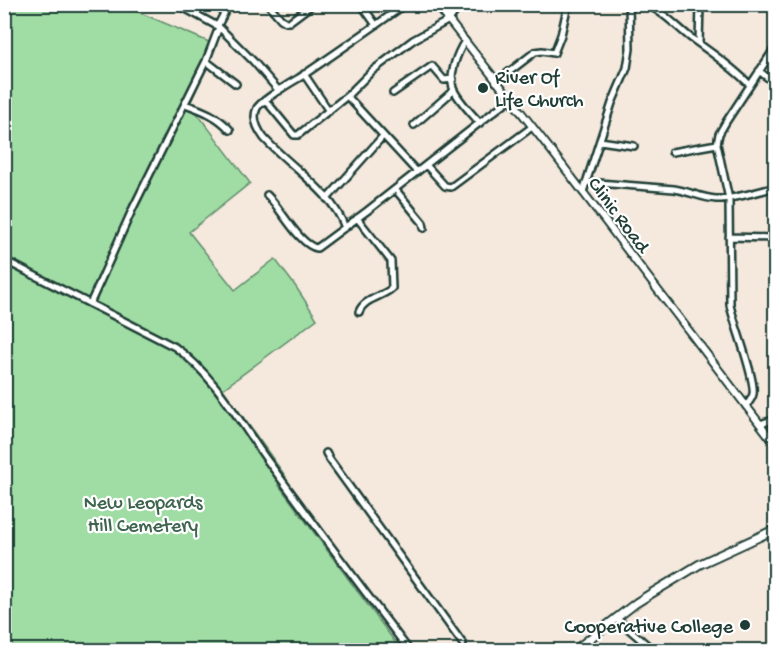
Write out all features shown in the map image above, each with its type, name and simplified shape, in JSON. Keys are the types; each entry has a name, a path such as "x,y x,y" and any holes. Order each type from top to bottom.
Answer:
{"main road":[{"path":"575,651 644,598 694,568 776,529"}],"street":[{"path":"90,304 133,208 206,61 218,26 229,4"},
{"path":"268,4 281,19 289,22 313,4"},
{"path":"345,228 341,217 327,199 259,131 255,116 257,108 406,4"},
{"name":"Clinic Road","path":"436,4 776,445"},
{"path":"266,100 296,135 329,111 372,71 412,40 450,20 461,4"},
{"path":"496,82 535,52 554,53 569,4"},
{"path":"583,192 612,103 627,68 630,49 629,4"},
{"path":"645,4 661,12 728,64 750,85"},
{"path":"699,43 700,4"},
{"path":"177,5 218,26 279,91"},
{"path":"363,5 376,25"},
{"path":"465,41 456,56 453,85 454,90 480,123"},
{"path":"746,406 753,395 753,383 730,304 729,199 717,144 719,134 776,46"},
{"path":"206,61 236,84"},
{"path":"393,93 432,66 444,80 453,79"},
{"path":"759,71 776,84"},
{"path":"304,74 329,111"},
{"path":"414,125 454,90"},
{"path":"346,96 417,172"},
{"path":"267,195 303,239 313,248 320,247 510,99"},
{"path":"185,104 217,118 230,130"},
{"path":"426,165 445,186 451,187 532,127"},
{"path":"327,199 382,136"},
{"path":"600,141 634,146"},
{"path":"672,152 717,144"},
{"path":"586,182 675,189 711,199 729,199 776,187"},
{"path":"395,189 423,223 424,228"},
{"path":"357,218 391,261 392,288 391,291 362,306 359,312"},
{"path":"729,237 776,238"},
{"path":"4,260 175,347 202,370 409,651"},
{"path":"760,424 776,419"},
{"path":"326,453 463,644"},
{"path":"616,618 653,651"}],"green space":[{"name":"New Leopards Hill Cemetery","path":"4,5 122,5 216,45 190,104 250,183 189,232 235,290 275,259 317,319 223,389 286,477 278,484 401,650 5,650"}],"place":[{"name":"River Of Life Church","path":"483,88"},
{"name":"Cooperative College","path":"745,625"}]}
